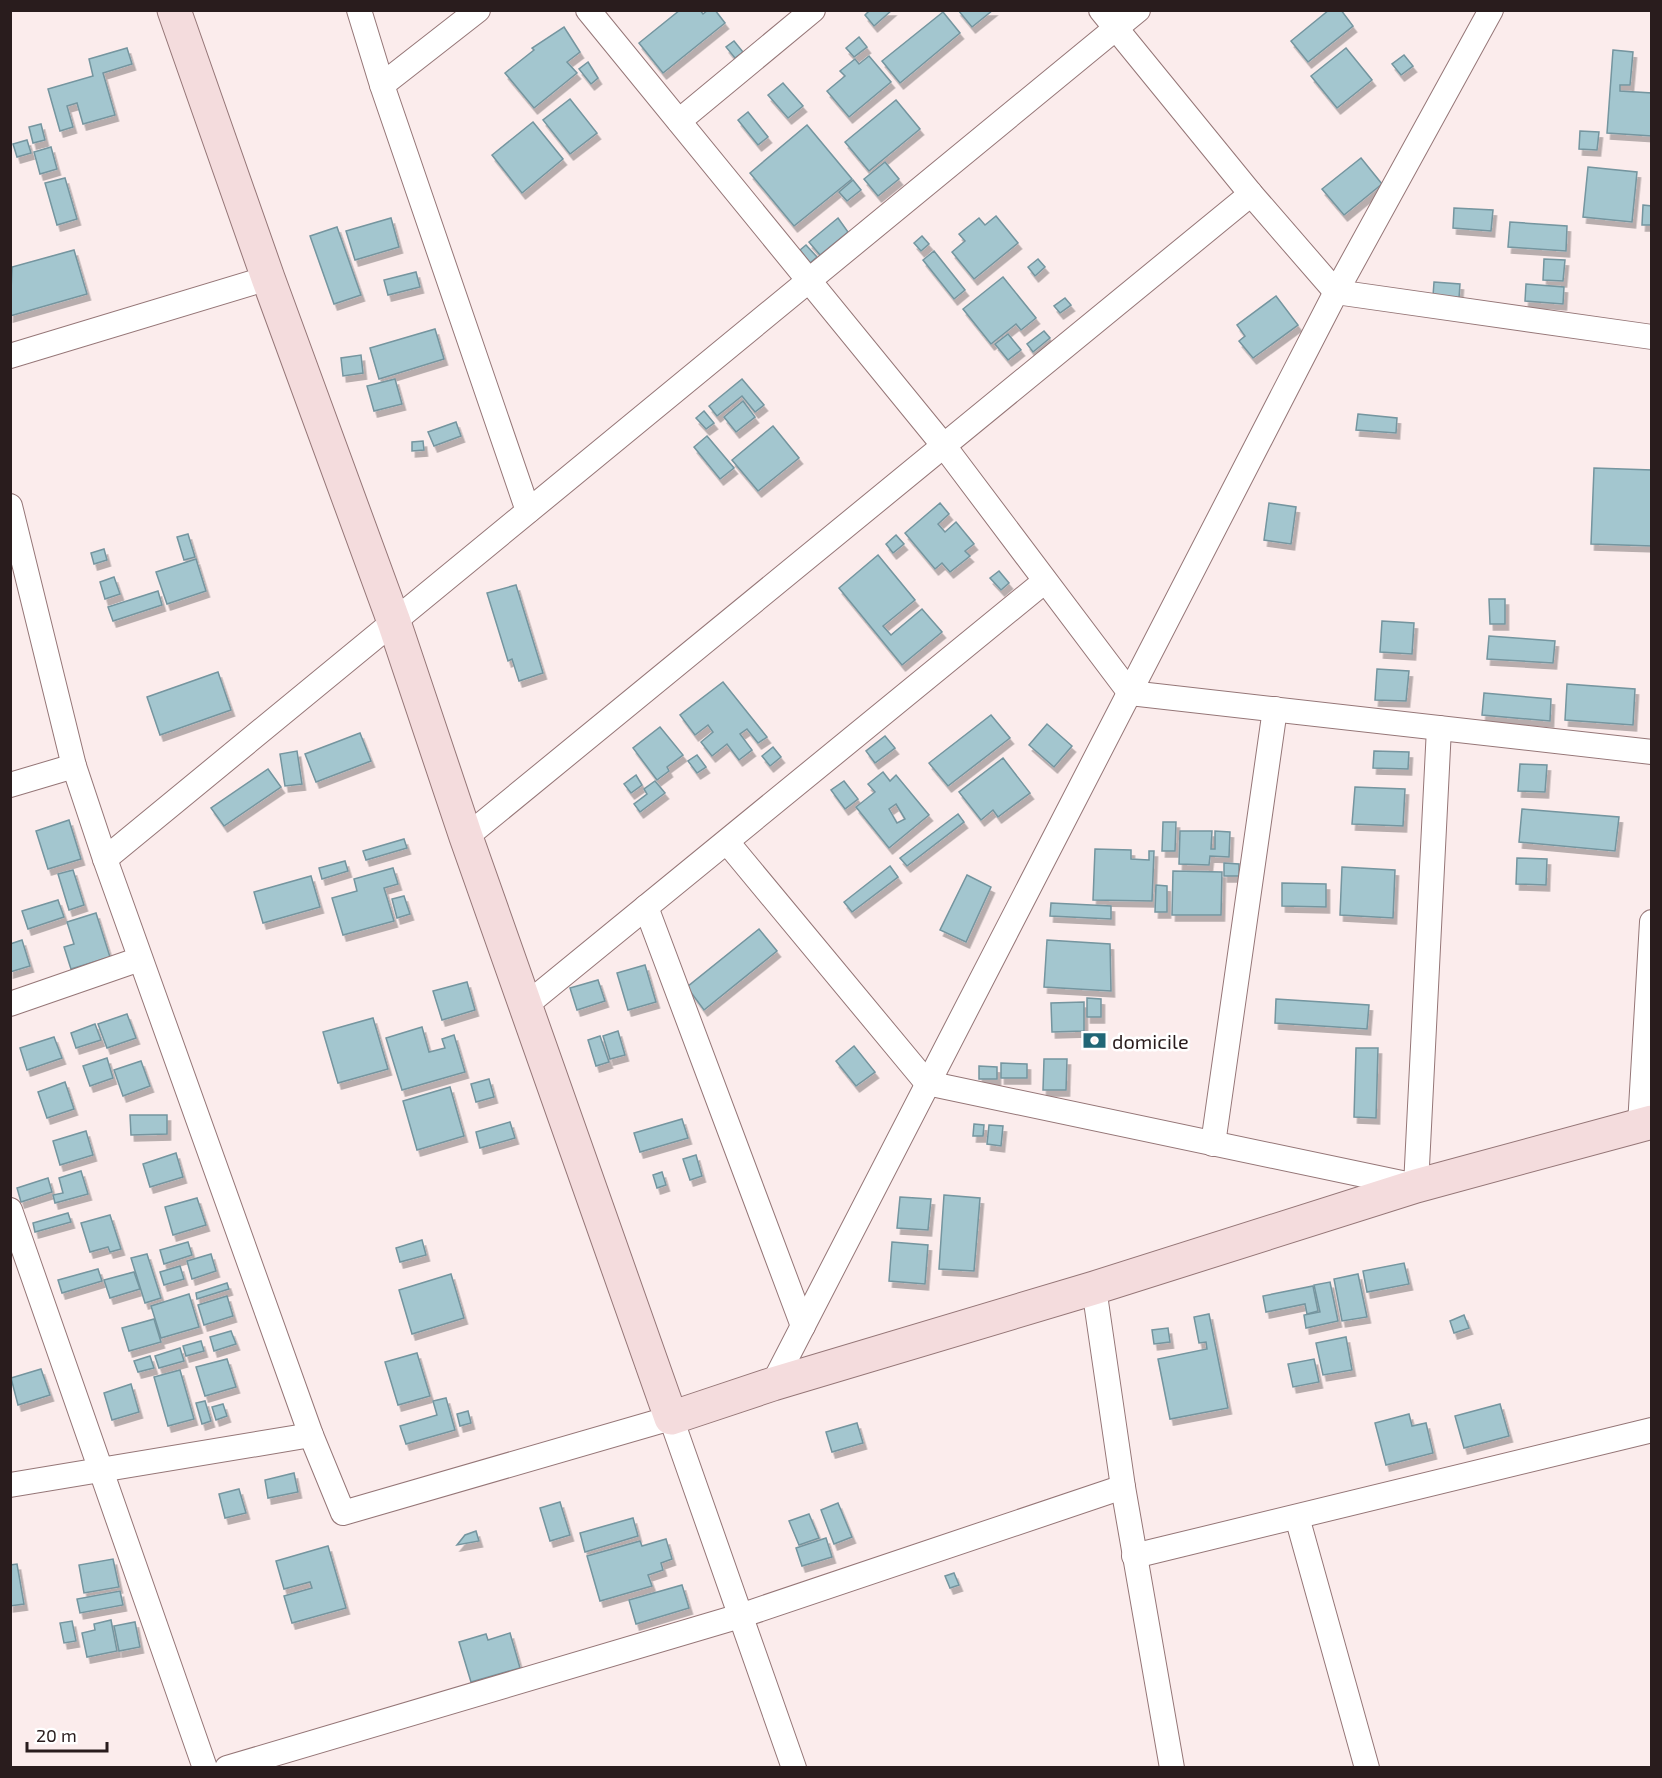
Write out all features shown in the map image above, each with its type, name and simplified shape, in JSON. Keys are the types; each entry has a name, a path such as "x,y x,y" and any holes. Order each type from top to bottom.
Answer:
{"street":[{"path":"174,10 268,278 394,622 465,837 794,1767"},
{"path":"358,10 528,511"},
{"path":"382,85 478,10"},
{"path":"588,10 944,446 1130,693 1652,752"},
{"path":"679,121 813,10"},
{"path":"105,859 809,281 1108,20 1138,10"},
{"path":"773,1384 1336,292 1491,10"},
{"path":"1108,20 1251,194 1336,292 1652,337"},
{"path":"465,837 1251,194"},
{"path":"10,356 268,278"},
{"path":"10,506 74,766 140,959 311,1435 343,1513 671,1418 773,1384 1094,1288 1416,1186 1646,1123 1652,922"},
{"path":"525,1006 1045,581"},
{"path":"1213,1144 1275,709"},
{"path":"1416,1186 1439,728"},
{"path":"10,785 74,766"},
{"path":"727,842 927,1083 1416,1186"},
{"path":"646,907 803,1326"},
{"path":"10,1004 140,959"},
{"path":"10,1210 205,1767"},
{"path":"1094,1288 1122,1487 1172,1767"},
{"path":"1134,1556 1652,1430"},
{"path":"10,1485 311,1435"},
{"path":"227,1767 740,1616 1122,1487"},
{"path":"1297,1517 1367,1767"}],"building":[{"path":"680,10 700,10 703,14 708,10 715,10 725,23 663,73 639,43"},
{"path":"870,10 892,10 874,26 865,15"},
{"path":"958,10 993,10 972,27"},
{"path":"1329,10 1341,10 1353,26 1308,62 1291,41"},
{"path":"943,12 960,33 900,83 882,61"},
{"path":"564,27 580,52 567,62 577,73 534,108 505,73 534,50 532,48"},
{"path":"859,37 867,47 854,57 846,48"},
{"path":"734,41 743,52 735,58 726,47"},
{"path":"127,48 132,64 103,73 115,115 83,124 77,103 67,106 73,127 60,131 48,89 93,76 89,59"},
{"path":"1346,48 1372,80 1337,108 1311,76"},
{"path":"1613,50 1633,52 1630,85 1620,85 1620,91 1652,93 1652,136 1607,133"},
{"path":"1404,55 1413,66 1401,75 1392,64"},
{"path":"869,56 891,82 849,117 827,91 845,76 840,71 855,59 859,64"},
{"path":"588,62 598,78 591,84 579,69"},
{"path":"783,83 803,106 788,118 768,95"},
{"path":"570,99 597,133 570,154 543,120"},
{"path":"896,100 920,129 869,171 845,142"},
{"path":"748,112 768,137 758,145 738,120"},
{"path":"533,122 563,159 522,193 492,155"},
{"path":"41,124 45,140 33,143 29,127"},
{"path":"807,125 852,179 794,226 750,173"},
{"path":"1580,131 1599,132 1597,150 1579,149"},
{"path":"27,140 31,153 17,157 13,144"},
{"path":"51,147 57,169 40,174 34,152"},
{"path":"1361,158 1382,184 1344,215 1322,189"},
{"path":"885,162 899,179 878,196 864,179"},
{"path":"1588,167 1637,172 1632,222 1583,217"},
{"path":"65,178 77,219 57,225 45,183"},
{"path":"853,180 861,190 847,201 839,192"},
{"path":"1643,205 1652,206 1652,225 1642,225"},
{"path":"1454,208 1493,210 1491,231 1453,228"},
{"path":"996,216 1018,243 974,279 952,252 965,241 959,234 979,218 985,225"},
{"path":"391,218 399,247 355,260 346,231"},
{"path":"838,218 848,232 820,255 809,242"},
{"path":"1510,222 1567,226 1566,251 1508,247"},
{"path":"337,227 361,295 334,304 310,236"},
{"path":"922,236 929,244 921,251 914,243"},
{"path":"806,245 817,257 810,263 800,250"},
{"path":"74,250 87,294 10,316 12,267"},
{"path":"934,251 965,290 954,299 923,260"},
{"path":"1038,259 1045,267 1035,276 1028,267"},
{"path":"1544,259 1565,260 1563,281 1543,280"},
{"path":"416,272 420,287 388,295 384,280"},
{"path":"1003,277 1036,318 1021,330 1016,324 991,344 963,309"},
{"path":"1434,282 1460,284 1459,298 1433,296"},
{"path":"1526,284 1564,287 1563,304 1525,301"},
{"path":"1276,296 1298,325 1253,358 1239,341 1245,336 1237,325"},
{"path":"1065,298 1071,305 1060,313 1054,306"},
{"path":"435,329 444,359 379,379 370,348"},
{"path":"1044,331 1050,338 1033,352 1027,344"},
{"path":"1008,334 1021,350 1008,360 995,344"},
{"path":"361,355 363,373 343,376 341,358"},
{"path":"395,379 402,404 374,411 367,386"},
{"path":"742,379 764,405 755,412 742,396 717,416 709,406"},
{"path":"743,401 755,417 736,432 724,417"},
{"path":"704,411 714,423 706,429 696,418"},
{"path":"1358,414 1397,418 1396,433 1356,430"},
{"path":"456,422 461,436 434,446 428,432"},
{"path":"773,426 799,458 758,491 732,460"},
{"path":"707,436 734,468 720,479 694,447"},
{"path":"423,441 424,450 412,451 412,442"},
{"path":"1594,468 1652,470 1652,546 1591,544"},
{"path":"940,503 949,514 938,524 945,532 956,522 974,544 965,551 970,556 950,572 942,563 935,569 905,533"},
{"path":"1269,503 1296,507 1291,544 1264,540"},
{"path":"188,534 195,557 184,560 177,537"},
{"path":"896,535 904,544 893,553 886,544"},
{"path":"104,549 107,560 94,564 91,553"},
{"path":"878,555 915,600 883,626 891,635 922,609 942,632 902,665 839,588"},
{"path":"196,559 206,591 167,604 156,572"},
{"path":"999,571 1009,583 1001,590 990,578"},
{"path":"114,577 120,594 105,599 100,582"},
{"path":"516,585 543,673 519,681 512,659 508,661 487,593"},
{"path":"158,591 162,605 113,621 108,607"},
{"path":"1489,599 1505,599 1505,624 1490,624"},
{"path":"1382,621 1414,623 1412,654 1380,652"},
{"path":"1489,636 1555,641 1553,663 1487,659"},
{"path":"1377,669 1409,671 1406,701 1375,700"},
{"path":"218,672 231,710 160,735 147,697"},
{"path":"723,682 767,737 758,743 747,729 740,734 752,750 739,760 727,744 712,756 701,742 713,732 708,725 695,735 680,715"},
{"path":"1567,684 1635,689 1633,725 1565,720"},
{"path":"1484,693 1551,699 1550,721 1482,715"},
{"path":"991,715 1010,738 948,786 929,763"},
{"path":"1047,724 1072,746 1054,767 1029,745"},
{"path":"660,727 683,755 667,767 669,771 657,780 633,748"},
{"path":"360,733 371,761 316,782 305,754"},
{"path":"885,736 895,748 875,763 866,751"},
{"path":"773,747 781,757 770,766 762,756"},
{"path":"297,751 302,784 285,786 280,754"},
{"path":"1374,751 1409,752 1408,769 1373,768"},
{"path":"697,755 706,767 697,773 688,761"},
{"path":"1003,758 1030,793 998,817 993,810 981,820 959,792"},
{"path":"1520,764 1547,765 1545,792 1518,791"},
{"path":"268,769 281,787 224,826 211,808"},
{"path":"883,772 890,781 896,775 929,815 889,848 856,807 875,792 868,784","holes":["896,804 905,819 897,823 889,809"]},
{"path":"636,775 642,785 631,793 624,784"},
{"path":"655,781 665,793 640,812 634,804 647,794 644,789"},
{"path":"844,781 858,799 845,809 831,790"},
{"path":"1355,787 1405,789 1403,826 1352,824"},
{"path":"1522,809 1619,817 1615,851 1519,842"},
{"path":"958,814 964,822 907,866 900,858"},
{"path":"69,820 81,859 48,869 36,831"},
{"path":"1163,822 1176,822 1175,851 1162,851"},
{"path":"1180,831 1212,831 1211,849 1215,849 1215,831 1230,832 1229,857 1210,856 1209,865 1179,864"},
{"path":"404,839 407,848 366,860 363,851"},
{"path":"1095,849 1131,850 1131,859 1149,860 1149,851 1154,851 1152,901 1093,900"},
{"path":"1517,858 1547,859 1546,885 1516,884"},
{"path":"345,861 348,871 322,879 319,868"},
{"path":"1224,863 1239,864 1239,876 1224,876"},
{"path":"890,866 898,877 852,912 844,902"},
{"path":"1342,867 1395,870 1393,918 1340,915"},
{"path":"393,868 398,884 384,888 394,921 343,935 332,898 357,891 354,879"},
{"path":"73,870 84,905 69,910 58,874"},
{"path":"1173,871 1222,872 1221,915 1172,915"},
{"path":"967,875 991,887 966,942 940,930"},
{"path":"311,876 320,907 263,923 254,892"},
{"path":"1282,883 1326,884 1326,907 1282,906"},
{"path":"1156,885 1167,886 1167,912 1155,912"},
{"path":"404,896 410,914 397,918 392,899"},
{"path":"58,900 64,917 28,929 22,911"},
{"path":"1051,903 1111,906 1111,919 1050,916"},
{"path":"96,913 110,957 71,969 64,947 74,944 67,922"},
{"path":"759,929 777,951 704,1010 687,987"},
{"path":"22,940 30,966 10,972 10,944"},
{"path":"1047,940 1110,944 1111,991 1044,987"},
{"path":"645,965 656,1002 628,1010 617,973"},
{"path":"598,980 605,1001 577,1010 570,988"},
{"path":"467,982 475,1010 442,1020 433,991"},
{"path":"1087,998 1101,999 1101,1017 1087,1017"},
{"path":"1276,999 1369,1005 1367,1029 1275,1023"},
{"path":"1084,1002 1084,1031 1052,1032 1051,1003"},
{"path":"127,1014 136,1038 107,1048 98,1024"},
{"path":"373,1018 388,1069 338,1083 323,1032"},
{"path":"95,1024 101,1040 76,1048 71,1033"},
{"path":"422,1027 429,1052 445,1048 442,1039 454,1035 465,1072 402,1090 386,1038"},
{"path":"618,1031 625,1055 610,1059 603,1036"},
{"path":"600,1036 609,1062 596,1066 588,1040"},
{"path":"54,1037 62,1058 27,1070 20,1048"},
{"path":"854,1046 875,1072 856,1086 836,1061"},
{"path":"1356,1048 1378,1048 1376,1118 1354,1117"},
{"path":"107,1058 113,1078 90,1086 83,1066"},
{"path":"1044,1059 1067,1059 1066,1090 1043,1090"},
{"path":"141,1061 150,1086 123,1096 114,1070"},
{"path":"1001,1063 1027,1064 1027,1078 1001,1078"},
{"path":"979,1066 997,1067 997,1079 979,1079"},
{"path":"489,1079 494,1097 476,1102 471,1084"},
{"path":"65,1082 74,1109 47,1118 38,1092"},
{"path":"450,1087 464,1136 417,1150 403,1101"},
{"path":"130,1115 167,1115 167,1134 131,1135"},
{"path":"682,1119 688,1138 640,1152 634,1133"},
{"path":"510,1122 515,1138 480,1148 476,1132"},
{"path":"974,1124 984,1125 983,1136 973,1136"},
{"path":"989,1125 1003,1126 1001,1146 987,1144"},
{"path":"86,1131 93,1155 60,1165 53,1141"},
{"path":"176,1153 183,1177 150,1187 143,1164"},
{"path":"696,1155 702,1176 690,1180 683,1159"},
{"path":"81,1171 88,1194 55,1203 53,1195 63,1193 59,1178"},
{"path":"662,1172 666,1185 657,1188 653,1175"},
{"path":"48,1178 52,1192 21,1202 17,1188"},
{"path":"944,1195 980,1198 974,1271 939,1269"},
{"path":"900,1197 931,1199 928,1230 897,1228"},
{"path":"197,1198 206,1225 173,1235 165,1207"},
{"path":"68,1213 71,1222 35,1232 33,1223"},
{"path":"110,1215 121,1249 110,1252 108,1247 90,1252 81,1223"},
{"path":"422,1240 426,1255 400,1262 396,1248"},
{"path":"188,1242 192,1255 164,1264 160,1250"},
{"path":"892,1242 928,1245 925,1284 889,1281"},
{"path":"147,1254 161,1298 145,1303 131,1258"},
{"path":"211,1254 216,1271 192,1279 187,1261"},
{"path":"1404,1263 1409,1284 1367,1292 1363,1271"},
{"path":"180,1266 184,1279 164,1285 160,1272"},
{"path":"98,1269 102,1281 62,1293 58,1280"},
{"path":"134,1272 140,1289 110,1298 104,1280"},
{"path":"451,1274 464,1318 412,1334 399,1290"},
{"path":"1358,1274 1367,1317 1342,1321 1334,1279"},
{"path":"1330,1282 1338,1321 1306,1328 1304,1315 1320,1312 1314,1285"},
{"path":"227,1283 229,1289 197,1299 196,1293"},
{"path":"1313,1286 1318,1311 1307,1314 1305,1304 1266,1312 1263,1296"},
{"path":"189,1294 199,1327 161,1338 151,1306"},
{"path":"227,1296 233,1316 204,1325 198,1305"},
{"path":"1209,1314 1228,1408 1170,1419 1158,1359 1207,1349 1206,1342 1199,1343 1194,1317"},
{"path":"1464,1315 1469,1328 1454,1333 1450,1321"},
{"path":"154,1319 161,1342 129,1351 122,1328"},
{"path":"1168,1328 1170,1342 1154,1344 1152,1330"},
{"path":"231,1331 236,1344 214,1351 210,1337"},
{"path":"1346,1337 1352,1370 1323,1375 1316,1343"},
{"path":"201,1341 204,1351 186,1356 183,1346"},
{"path":"180,1348 184,1361 159,1368 155,1356"},
{"path":"417,1353 430,1396 398,1405 385,1362"},
{"path":"150,1356 154,1368 138,1372 134,1361"},
{"path":"227,1359 236,1387 205,1396 196,1367"},
{"path":"1314,1359 1319,1382 1293,1387 1288,1364"},
{"path":"41,1369 50,1395 18,1405 11,1378"},
{"path":"180,1370 194,1419 168,1426 154,1377"},
{"path":"131,1384 139,1412 112,1420 104,1393"},
{"path":"446,1398 455,1430 406,1444 400,1426 437,1415 433,1401"},
{"path":"205,1401 211,1421 202,1424 196,1403"},
{"path":"223,1404 227,1416 216,1420 212,1407"},
{"path":"1500,1404 1509,1436 1464,1448 1455,1416"},
{"path":"468,1411 471,1423 460,1426 457,1414"},
{"path":"1409,1414 1412,1426 1426,1423 1433,1453 1386,1465 1375,1423"},
{"path":"857,1423 863,1443 832,1452 826,1432"},
{"path":"294,1473 298,1492 268,1498 265,1480"},
{"path":"239,1489 246,1513 225,1518 219,1494"},
{"path":"560,1502 570,1535 550,1541 540,1508"},
{"path":"838,1503 852,1537 834,1544 821,1510"},
{"path":"809,1514 819,1538 799,1545 789,1521"},
{"path":"633,1518 638,1536 585,1552 580,1533"},
{"path":"476,1531 479,1541 457,1545 465,1535"},
{"path":"826,1538 832,1557 802,1566 796,1548"},
{"path":"666,1539 672,1559 661,1563 663,1570 648,1575 652,1586 600,1601 587,1556 640,1541 642,1546"},
{"path":"328,1546 346,1608 292,1623 284,1596 312,1588 310,1582 284,1589 276,1561"},
{"path":"113,1559 119,1587 84,1593 79,1565"},
{"path":"17,1564 24,1604 10,1606 10,1565"},
{"path":"954,1573 959,1585 950,1588 945,1576"},
{"path":"682,1585 689,1608 636,1624 629,1600"},
{"path":"120,1591 123,1605 80,1613 77,1599"},
{"path":"111,1620 117,1651 87,1657 82,1633 95,1630 94,1624"},
{"path":"72,1621 76,1641 64,1643 60,1623"},
{"path":"135,1622 140,1647 119,1651 114,1626"},
{"path":"510,1633 520,1668 471,1682 459,1642 486,1634 488,1640"}],"place":[{"name":"domicile","path":"1094,1041"}]}
